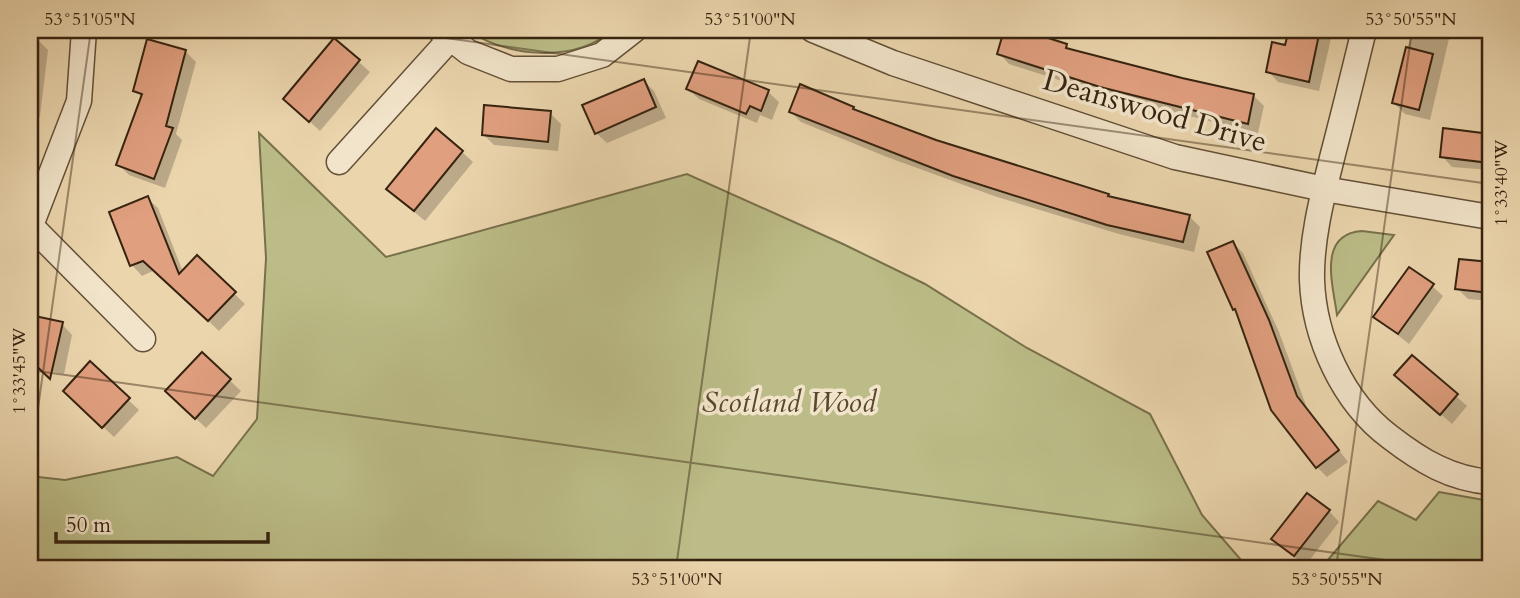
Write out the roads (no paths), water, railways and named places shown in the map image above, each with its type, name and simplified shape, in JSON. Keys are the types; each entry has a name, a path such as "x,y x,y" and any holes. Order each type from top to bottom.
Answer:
{"street":[{"path":"84,30 79,101 31,227 142,339"},
{"path":"340,162 445,35 468,52 512,69 558,69 602,55 634,30"},
{"name":"Deanswood Drive","path":"813,30 893,63 1175,157 1324,189 1490,217"},
{"path":"1364,30 1324,189 1315,245 1312,280 1323,340 1339,376 1368,418 1409,452 1436,468 1490,482"}],"park label":[{"name":"Scotland Wood","path":"789,402"}]}
